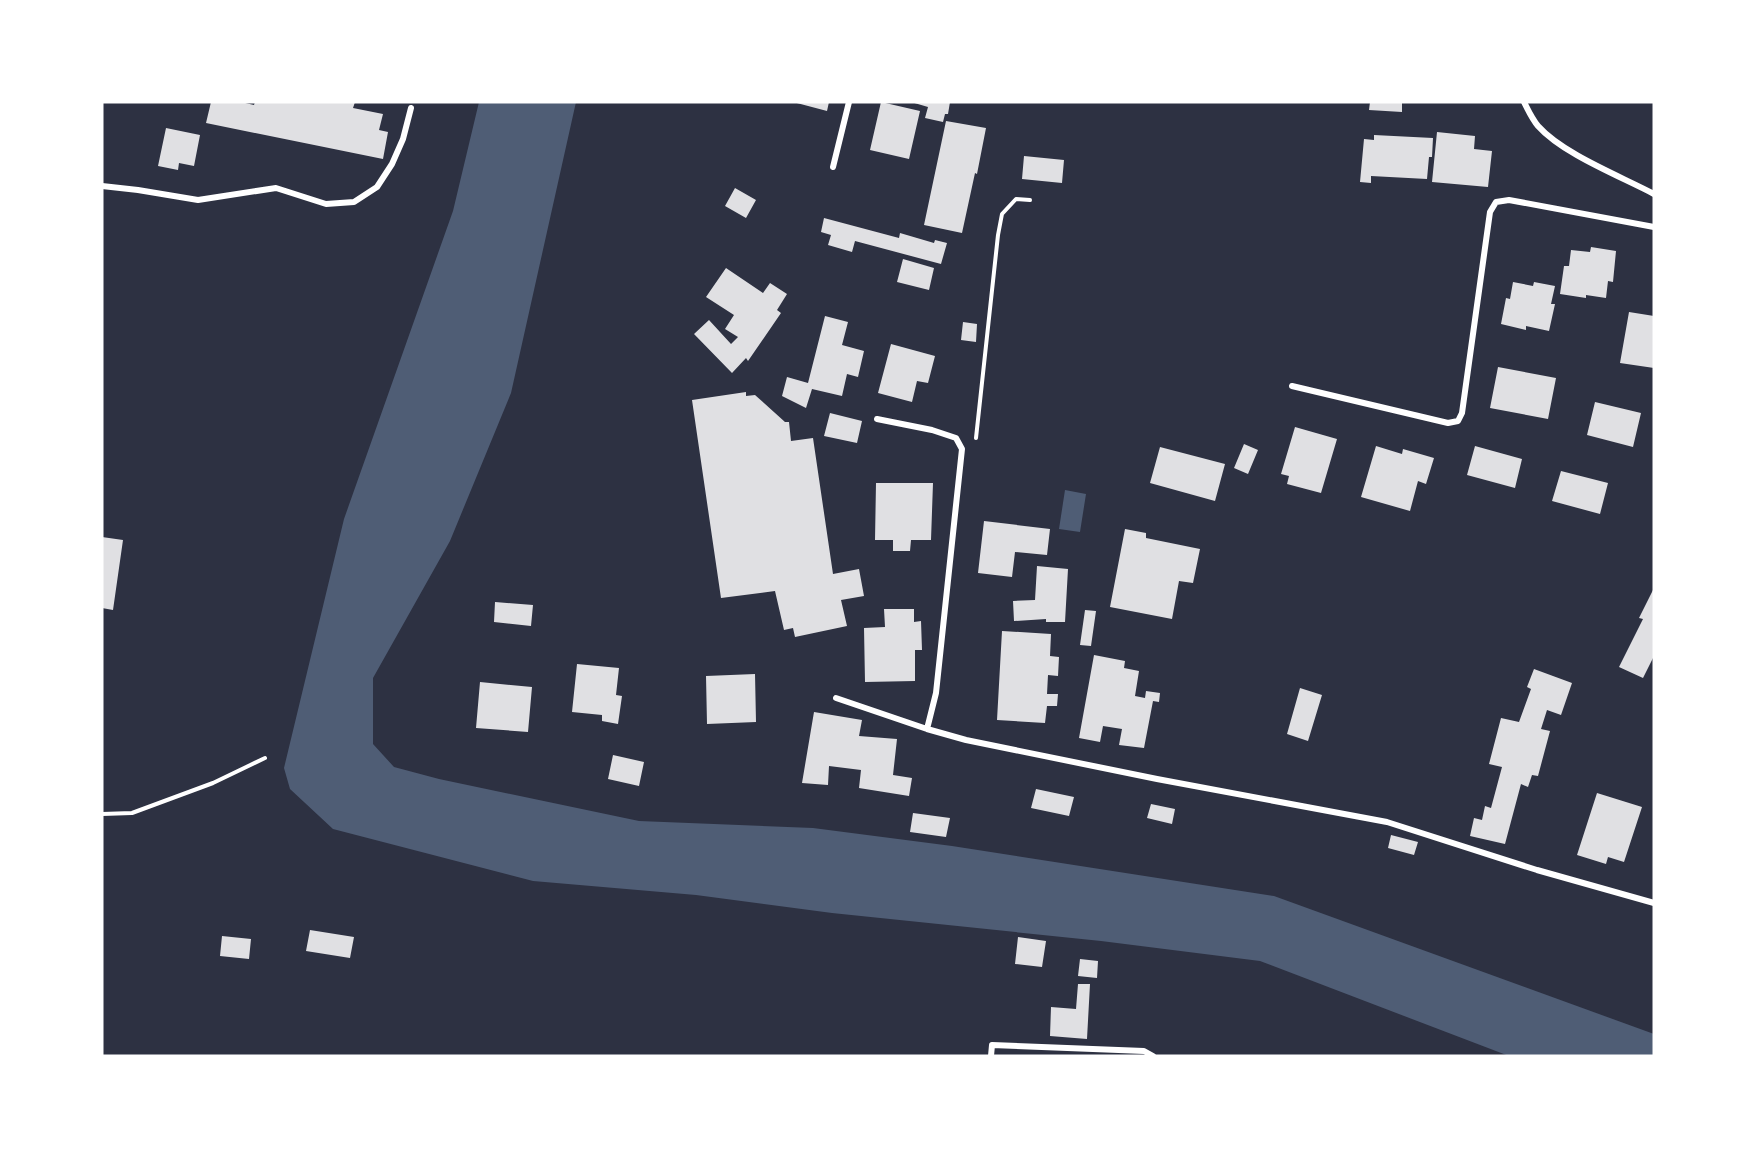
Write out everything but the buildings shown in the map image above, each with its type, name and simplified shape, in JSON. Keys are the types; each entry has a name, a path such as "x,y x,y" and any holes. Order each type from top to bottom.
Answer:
{"street":[{"path":"833,167 849,102"},
{"path":"1524,102 1537,125 1570,152 1654,194"},
{"path":"102,186 198,200 276,188 326,204 354,202 377,187 392,164 403,139 411,108"},
{"path":"1292,386 1448,423 1458,421 1462,413 1490,212 1496,202 1509,200 1654,227"},
{"path":"877,419 932,430 956,438 962,449 936,693 927,729"},
{"path":"836,698 966,740 1387,822 1538,870 1654,903"},
{"path":"991,1056 992,1045 1144,1051 1153,1056"}],"path":[{"path":"102,814 132,813 213,783 265,758"}],"water":[{"path":"479,102 576,102 511,393 450,541 373,678 373,744 394,767 439,779 639,821 813,828 952,846 1274,896 1654,1034 1654,1056 1509,1056 1260,961 1101,941 832,913 696,895 533,881 333,829 290,789 284,768 344,519 453,211"},
{"path":"1065,490 1086,494 1080,532 1059,529"}]}
